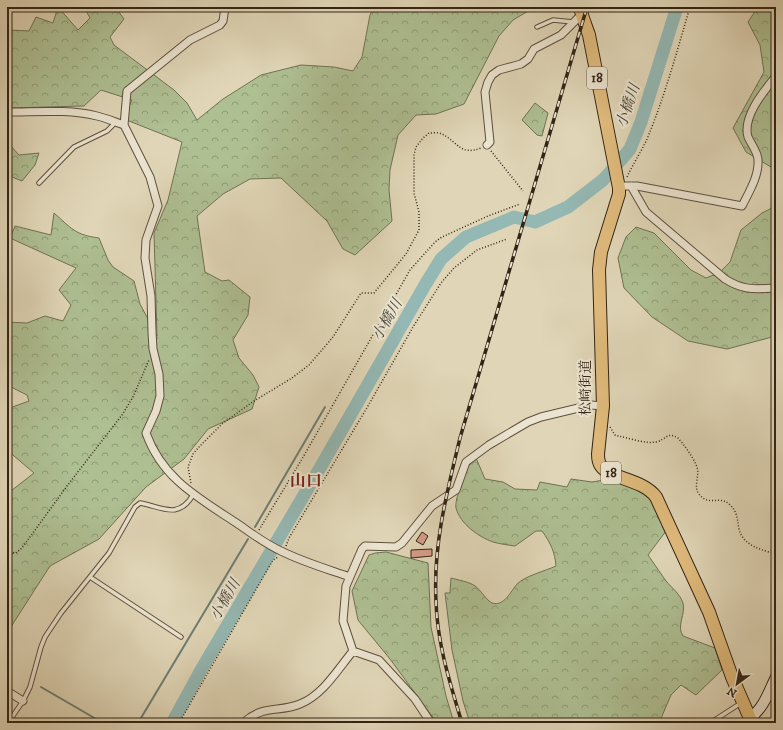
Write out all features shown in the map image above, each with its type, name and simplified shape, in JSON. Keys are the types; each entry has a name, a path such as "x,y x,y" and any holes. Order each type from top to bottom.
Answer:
{"main road":[{"name":"松崎街道","path":"578,15 584,19 589,35 612,150 623,186 619,194 601,252 598,270 603,411 598,461 600,466 609,472 646,488 656,497 708,612 732,677 751,720"}],"street":[{"path":"225,7 223,21 220,25 190,40 128,91 124,125 150,177 158,206 146,240 145,258 151,296 153,349 159,374 160,396 156,412 146,433 160,462 168,472 193,495 282,552 350,577"},
{"path":"486,145 490,142 485,92 492,75 499,70 521,64 528,59 534,49 560,35 578,15"},
{"path":"623,186 637,186 742,206 758,170 758,157 748,136 748,124 751,113 767,87 776,76"},
{"path":"7,112 71,113 97,116 124,125"},
{"path":"623,186 646,212 725,280 736,286 749,289 776,288"},
{"path":"353,651 343,621 346,586 362,549 365,546 396,546 402,543 432,506 456,490 466,462 488,445 528,422 540,417 591,405 603,411"},
{"path":"243,723 250,717 263,711 300,704 311,698 320,691 353,651"},
{"path":"353,651 379,660 415,699 431,723"},
{"path":"751,720 763,704 776,677"},
{"path":"7,691 23,701"}],"lane":[{"path":"537,27 553,20 578,15"},
{"path":"39,183 74,147 107,131 116,122"},
{"path":"8,723 23,701 30,687 45,637 61,613 109,553 135,507 140,503 171,511 182,507 190,501 193,495"},
{"path":"90,578 181,637"},
{"path":"710,723 743,702"}],"path":[{"path":"623,186 646,140 654,120 669,77 690,7"},
{"path":"193,495 188,467 193,454 199,447 222,424 254,401 292,378 309,365 333,337 361,293 374,293 406,254 419,230 419,212 414,193 414,155 416,147 422,138 429,133 441,133 460,148 470,152 480,149 486,145 523,191"},
{"path":"257,537 410,270 435,242 442,237 488,216 520,204"},
{"path":"179,723 273,560 281,556 289,538 368,406 413,327 441,283 454,268 477,250 507,239"},
{"path":"7,553 16,553 22,548 67,486 122,416 133,397 153,349"},
{"path":"603,411 615,435 651,442 657,442 670,435 674,435 678,438 697,467 698,493 710,502 720,500 726,502 734,509 738,516 743,538 751,545 776,554"}],"green space":[{"path":"58,7 78,30 90,18 84,7 115,7 124,19 110,37 114,45 174,90 187,103 197,120 223,99 261,75 301,65 334,67 353,71 362,57 370,15 374,7 530,7 530,10 513,20 499,36 464,104 436,114 416,115 398,135 390,170 389,190 392,221 355,255 343,249 327,221 281,178 250,179 223,194 197,216 205,272 222,281 229,280 250,297 248,315 233,340 239,358 253,375 259,387 252,409 208,429 184,459 146,487 99,539 50,566 7,633 7,494 34,473 7,450 7,409 29,401 27,395 7,385 7,322 27,323 45,316 63,321 71,305 59,290 76,268 10,238 15,226 51,235 54,213 69,227 79,233 99,238 108,260 113,267 134,281 140,304 157,336 154,233 168,200 182,142 129,121 125,115 132,100 101,90 84,106 7,108 7,27 9,30 29,31 36,17 53,23"},
{"path":"758,7 776,7 776,170 746,152 733,128 764,72 760,45 748,22"},
{"path":"535,103 548,113 542,136 537,135 522,120"},
{"path":"7,143 19,155 39,153 35,165 22,181 7,175"},
{"path":"776,206 776,336 727,349 688,341 652,317 624,288 618,258 626,237 636,227 654,233 691,270 706,278 719,273 730,262 741,230 762,213"},
{"path":"476,458 485,479 503,482 515,489 537,490 540,482 567,487 571,479 592,482 610,479 618,480 646,494 653,504 666,531 648,555 666,581 682,600 684,607 680,628 681,632 683,636 715,648 722,670 696,695 681,685 671,695 659,723 470,723 463,701 452,650 445,593 450,593 451,578 473,585 490,602 496,604 504,601 521,581 556,566 552,547 542,531 536,531 515,546 493,542 482,537 471,529 458,514 456,504 461,480 464,472"},
{"path":"386,552 428,563 431,627 446,696 454,723 437,723 390,659 358,620 352,591 369,555"}],"building":[{"path":"422,532 428,536 423,545 416,541"},
{"path":"432,549 432,556 411,558 411,550"}],"waterway":[{"name":"小橋川","path":"172,723 201,670 441,259 466,237 514,217 535,222 568,207 603,180 630,149 641,122 677,7"},
{"path":"255,527 325,407"},
{"path":"138,723 248,539"},
{"path":"41,687 103,723"}],"railway":[{"path":"462,723 445,663 437,617 437,560 442,519 460,438 587,7"}],"district":[{"name":"山口","path":"306,481"}]}
